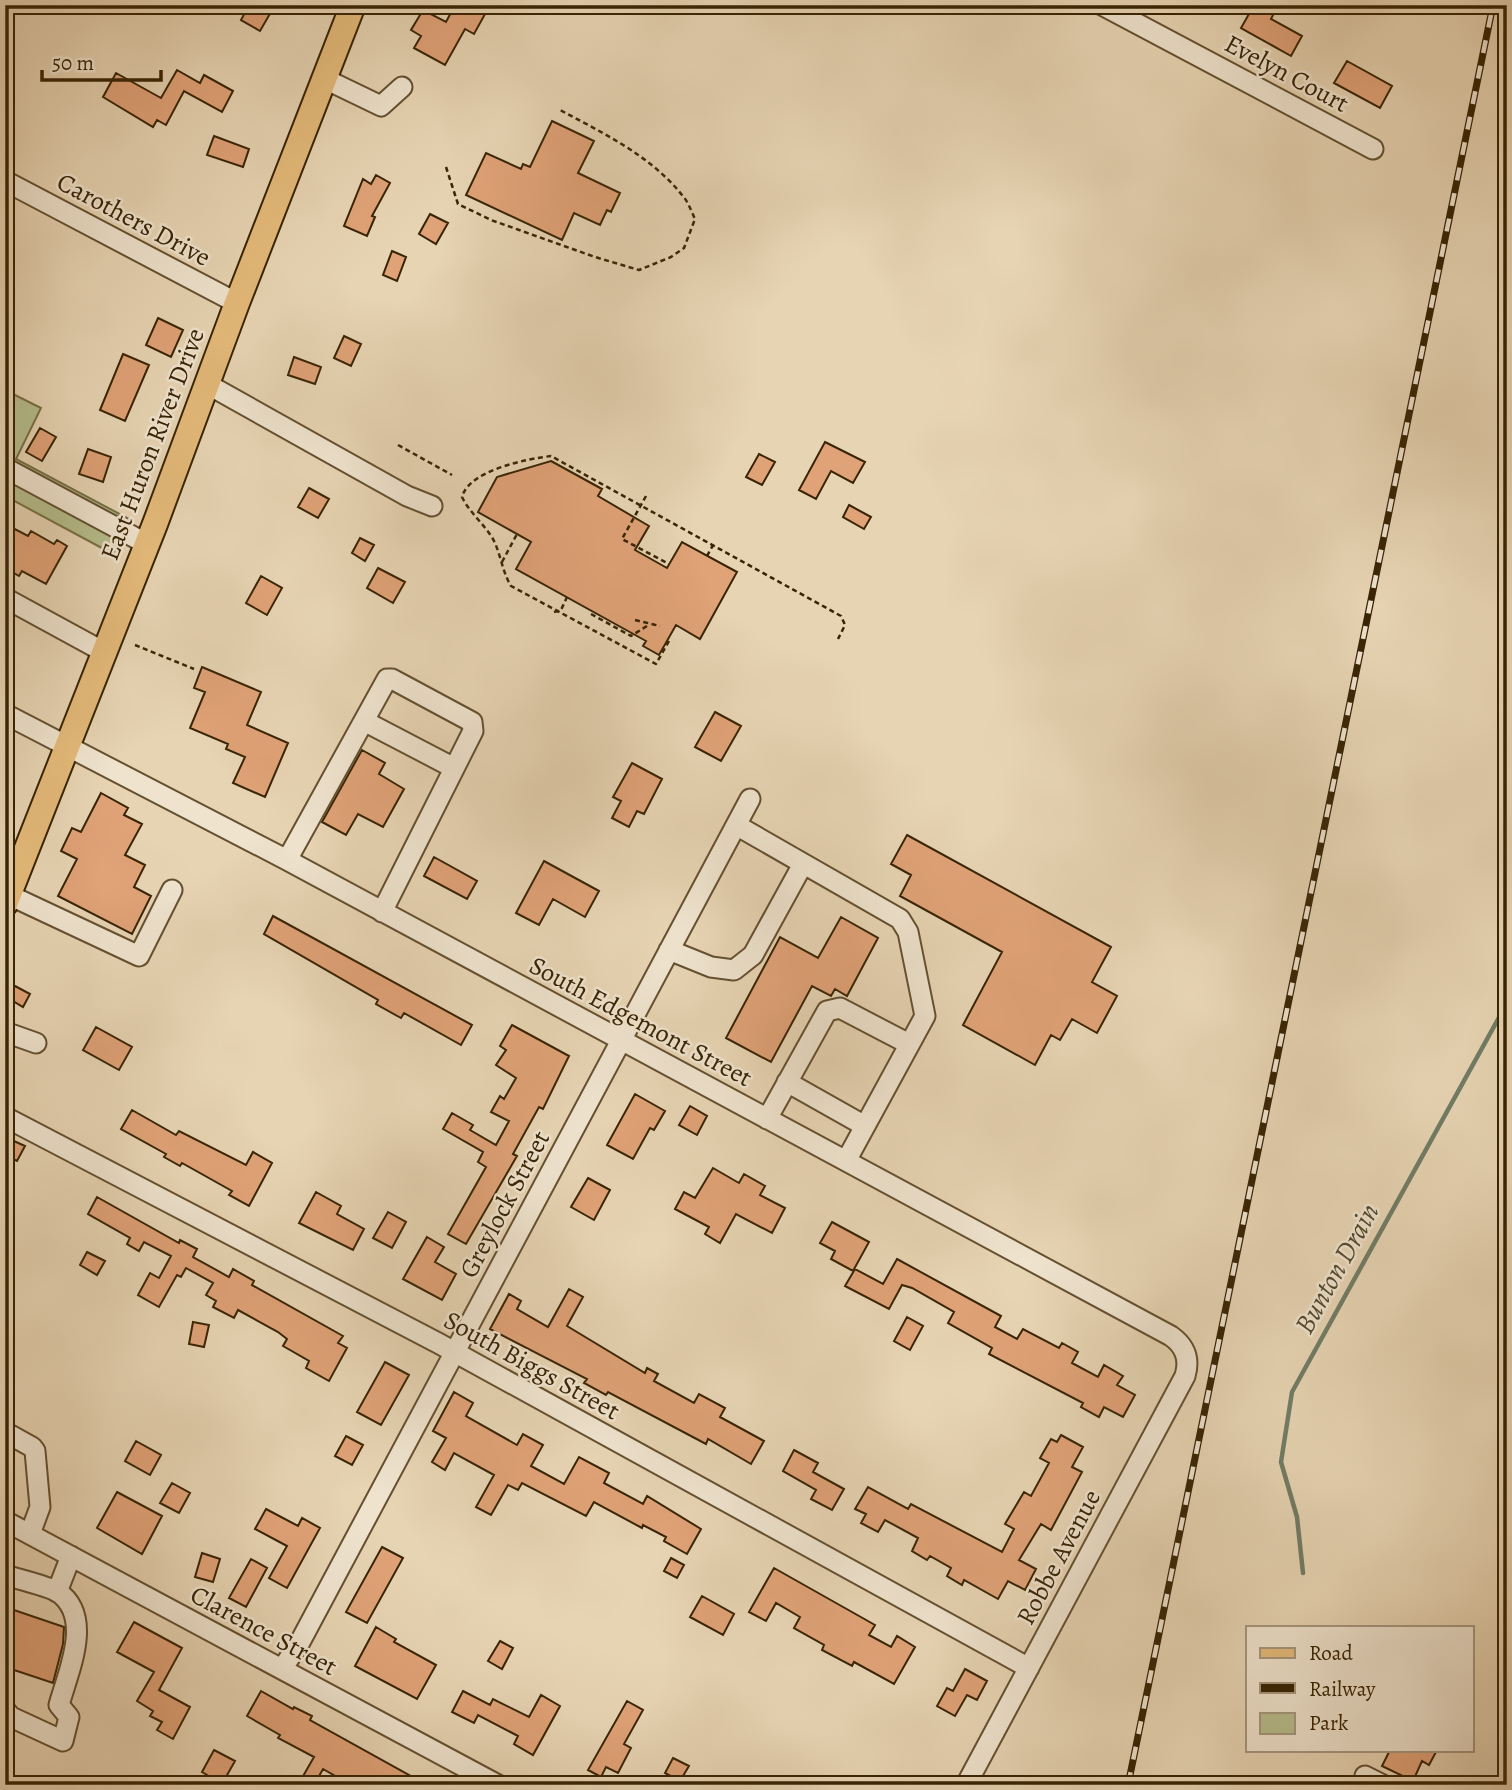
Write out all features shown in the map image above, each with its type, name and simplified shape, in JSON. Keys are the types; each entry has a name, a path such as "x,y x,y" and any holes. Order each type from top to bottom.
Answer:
{"main road":[{"name":"East Huron River Drive","path":"7,899 147,544 353,5"}],"street":[{"name":"Evelyn Court","path":"1102,5 1373,149"},
{"path":"325,79 381,106 402,86"},
{"name":"Carothers Drive","path":"5,181 237,303"},
{"path":"207,384 407,496 432,506"},
{"path":"6,468 147,544"},
{"path":"5,598 104,652"},
{"path":"287,860 387,679 392,679 472,722 474,731 382,912"},
{"name":"South Edgemont Street","path":"5,714 287,860 1171,1336 1185,1351"},
{"path":"364,721 454,768"},
{"name":"Greylock Street","path":"282,1669 300,1642 750,799"},
{"path":"736,825 900,919 908,932 925,1016 846,1161"},
{"path":"669,950 711,967 734,970 753,955 803,864"},
{"path":"7,899 139,956 172,890"},
{"path":"767,1119 827,1011 840,1008 909,1044"},
{"path":"5,1032 36,1043"},
{"path":"788,1082 865,1126"},
{"name":"South Biggs Street","path":"5,1117 438,1342 1029,1668"},
{"name":"Robbe Avenue","path":"966,1785 1185,1376 1188,1362 1185,1351"},
{"path":"5,1432 35,1451 40,1507 30,1534"},
{"name":"Clarence Street","path":"5,1521 498,1785"},
{"path":"58,1592 71,1556"},
{"path":"5,1575 58,1592 72,1609 79,1632 59,1705 69,1717 63,1741 11,1717 5,1710"}],"path":[{"path":"446,167 458,204 491,220 595,257 639,270 671,257 684,248 695,219 685,197 662,173 607,135 560,110"},
{"path":"398,445 452,475"},
{"path":"669,641 656,664 511,586 489,533 462,497 466,488 478,478 499,468 551,456 841,616 845,625 838,639"},
{"path":"646,496 622,539 670,564"},
{"path":"502,562 517,534"},
{"path":"707,556 713,545"},
{"path":"556,612 561,610 567,597"},
{"path":"591,614 631,636 650,624"},
{"path":"635,620 660,626"},
{"path":"135,645 194,668"}],"green space":[{"path":"5,390 41,408 16,459 129,519 113,554 5,496"}],"building":[{"path":"249,5 275,5 260,31 241,20"},
{"path":"455,5 490,5 474,34 465,29 445,65 414,48 421,36 411,30 423,10 446,22"},
{"path":"1254,5 1273,15 1271,19 1302,36 1291,56 1241,28"},
{"path":"1347,61 1392,86 1380,108 1334,83"},
{"path":"177,70 200,83 204,75 233,91 222,112 184,91 166,125 157,120 153,127 103,97 116,73 161,98"},
{"path":"552,121 594,141 578,173 620,193 611,212 607,210 600,225 574,213 562,240 466,195 486,153 521,169 523,164 530,167"},
{"path":"214,136 249,149 243,167 207,155"},
{"path":"376,175 390,183 372,216 375,217 367,236 344,226 363,179 371,184"},
{"path":"430,214 448,223 436,244 419,234"},
{"path":"392,251 406,257 397,281 383,275"},
{"path":"158,318 183,330 171,357 146,345"},
{"path":"344,336 361,344 351,366 334,358"},
{"path":"123,354 149,365 125,421 100,410"},
{"path":"294,357 321,367 315,384 288,375"},
{"path":"40,428 56,437 42,461 26,452"},
{"path":"825,442 865,462 853,483 831,471 816,499 799,490"},
{"path":"88,449 111,457 103,482 79,474"},
{"path":"759,454 775,462 762,485 746,477"},
{"path":"551,461 602,489 598,496 649,526 635,550 667,568 682,542 737,572 700,639 676,625 659,655 643,646 646,641 516,569 531,542 478,512 497,477"},
{"path":"309,488 329,499 318,518 298,507"},
{"path":"849,505 871,517 864,529 843,517"},
{"path":"5,524 28,536 31,531 54,544 57,540 67,546 46,584 22,571 19,576 5,568"},
{"path":"360,538 374,545 365,561 352,553"},
{"path":"378,568 405,582 393,603 367,588"},
{"path":"261,576 282,588 267,615 246,603"},
{"path":"202,667 261,692 247,725 288,743 265,797 233,783 245,757 226,749 228,744 190,728 205,692 194,688"},
{"path":"715,712 741,726 721,761 695,747"},
{"path":"362,750 385,763 379,774 404,789 383,827 358,814 346,835 322,822"},
{"path":"632,763 662,779 644,814 637,811 629,827 612,818 621,801 613,797"},
{"path":"101,793 128,808 124,815 142,824 125,855 145,865 134,887 151,896 132,934 58,896 77,859 61,851 72,828 81,832"},
{"path":"907,835 1111,947 1092,982 1117,996 1097,1033 1072,1019 1060,1040 1051,1035 1035,1065 963,1025 1002,952 900,896 911,875 891,864"},
{"path":"434,857 477,881 467,899 424,876"},
{"path":"544,861 599,891 585,917 553,899 539,925 516,913"},
{"path":"273,916 472,1025 461,1045 404,1013 401,1018 376,1004 378,1000 264,934"},
{"path":"841,917 878,938 847,996 835,989 831,996 812,986 771,1062 726,1038 780,937 818,958"},
{"path":"15,986 30,994 23,1007 8,998"},
{"path":"512,1025 569,1056 543,1109 539,1107 513,1154 517,1156 466,1244 448,1234 486,1167 478,1162 483,1152 443,1129 452,1113 473,1125 470,1130 496,1145 509,1121 491,1112 500,1096 504,1099 516,1078 496,1065 506,1050 500,1046"},
{"path":"96,1027 132,1047 119,1070 83,1050"},
{"path":"635,1094 665,1111 654,1130 650,1128 633,1159 607,1145"},
{"path":"690,1106 707,1116 697,1135 679,1125"},
{"path":"132,1110 176,1135 179,1131 246,1165 253,1152 272,1163 249,1206 229,1195 232,1191 182,1163 180,1166 164,1157 166,1154 121,1129"},
{"path":"5,1137 25,1146 17,1161 5,1155"},
{"path":"713,1168 739,1183 744,1174 765,1186 760,1195 785,1208 772,1233 736,1214 720,1243 705,1234 709,1227 675,1209 684,1192 695,1198"},
{"path":"588,1178 610,1190 594,1220 571,1207"},
{"path":"316,1192 341,1206 337,1214 364,1229 353,1250 299,1223"},
{"path":"97,1197 179,1243 180,1240 197,1249 193,1257 229,1277 233,1269 254,1281 252,1285 343,1336 338,1343 347,1348 329,1381 306,1368 309,1361 283,1346 287,1339 278,1332 238,1310 234,1318 213,1307 216,1301 206,1295 213,1283 186,1268 181,1277 177,1275 159,1307 138,1295 150,1273 159,1278 171,1256 144,1242 139,1251 127,1244 130,1238 88,1214"},
{"path":"388,1212 406,1222 392,1248 373,1238"},
{"path":"832,1222 869,1242 853,1271 831,1259 835,1251 820,1243"},
{"path":"427,1237 444,1247 435,1262 456,1274 442,1300 403,1279"},
{"path":"87,1252 105,1261 97,1275 80,1265"},
{"path":"897,1259 1001,1316 995,1327 1017,1339 1023,1329 1059,1348 1062,1343 1078,1352 1072,1363 1098,1377 1104,1365 1123,1376 1117,1385 1135,1395 1123,1417 1104,1407 1099,1417 1081,1407 1083,1403 989,1354 992,1348 948,1323 954,1312 912,1288 902,1285 889,1309 845,1286 855,1269 883,1284"},
{"path":"569,1289 583,1297 567,1326 645,1373 647,1368 658,1374 654,1381 694,1403 699,1394 725,1408 720,1417 764,1441 751,1464 708,1439 706,1444 608,1392 606,1395 584,1383 587,1379 490,1329 509,1294 521,1301 517,1309 548,1327"},
{"path":"907,1317 923,1326 910,1350 894,1341"},
{"path":"193,1322 209,1325 204,1347 189,1344"},
{"path":"385,1362 409,1375 381,1425 357,1412"},
{"path":"454,1392 473,1403 466,1416 517,1445 523,1434 543,1445 531,1466 564,1484 579,1457 609,1473 604,1483 643,1504 647,1496 701,1529 687,1554 664,1541 666,1537 643,1525 642,1528 594,1502 586,1516 522,1483 518,1490 508,1485 491,1515 476,1507 494,1475 454,1453 445,1470 432,1462 446,1438 433,1431"},
{"path":"1061,1435 1083,1447 1072,1467 1082,1472 1051,1530 1041,1524 1019,1560 1036,1569 1025,1590 1008,1581 998,1599 964,1580 962,1585 947,1576 951,1568 930,1556 927,1560 912,1551 918,1538 885,1520 878,1532 861,1523 866,1514 855,1509 868,1487 908,1509 911,1504 1002,1552 1014,1529 1005,1524 1024,1492 1031,1496 1049,1463 1040,1458 1051,1439 1057,1442"},
{"path":"346,1436 363,1445 352,1465 335,1456"},
{"path":"136,1441 161,1455 150,1475 125,1461"},
{"path":"794,1450 818,1463 813,1472 844,1489 832,1510 811,1499 816,1490 783,1471"},
{"path":"172,1483 190,1493 179,1513 160,1503"},
{"path":"117,1492 162,1516 142,1554 97,1528"},
{"path":"266,1509 298,1526 302,1518 320,1528 287,1588 269,1578 287,1546 255,1529"},
{"path":"382,1547 403,1558 367,1623 346,1612"},
{"path":"202,1553 220,1559 213,1582 195,1577"},
{"path":"671,1558 684,1565 677,1578 664,1571"},
{"path":"251,1559 267,1568 246,1607 229,1598"},
{"path":"774,1568 875,1625 869,1635 891,1647 897,1636 915,1647 894,1684 854,1662 852,1666 822,1650 824,1645 794,1628 800,1617 776,1603 766,1621 749,1612"},
{"path":"702,1596 734,1614 723,1635 690,1617"},
{"path":"5,1607 64,1627 63,1644 53,1683 5,1667"},
{"path":"134,1622 182,1648 159,1690 190,1707 173,1739 157,1730 162,1722 150,1716 153,1711 137,1701 154,1672 117,1652"},
{"path":"376,1627 396,1639 394,1642 436,1665 417,1699 355,1666"},
{"path":"500,1641 513,1648 502,1669 488,1661"},
{"path":"965,1669 987,1681 977,1700 967,1695 955,1716 937,1706 947,1688 953,1691"},
{"path":"261,1691 312,1716 310,1720 427,1785 351,1785 323,1769 314,1785 298,1785 314,1757 278,1738 280,1735 247,1716"},
{"path":"463,1691 490,1705 493,1699 529,1717 541,1695 560,1706 533,1755 514,1744 518,1736 478,1715 474,1723 452,1712"},
{"path":"627,1701 643,1710 624,1744 631,1748 618,1773 606,1767 601,1777 588,1770"},
{"path":"214,1750 235,1761 222,1784 202,1772"},
{"path":"1389,1752 1436,1752 1429,1765 1422,1761 1413,1781 1382,1766"},
{"path":"673,1758 689,1766 680,1781 665,1773"}],"waterway":[{"name":"Bunton Drain","path":"1303,1573 1297,1517 1281,1462 1292,1392 1507,1003"}],"railway":[{"path":"1128,1785 1493,5"}]}
